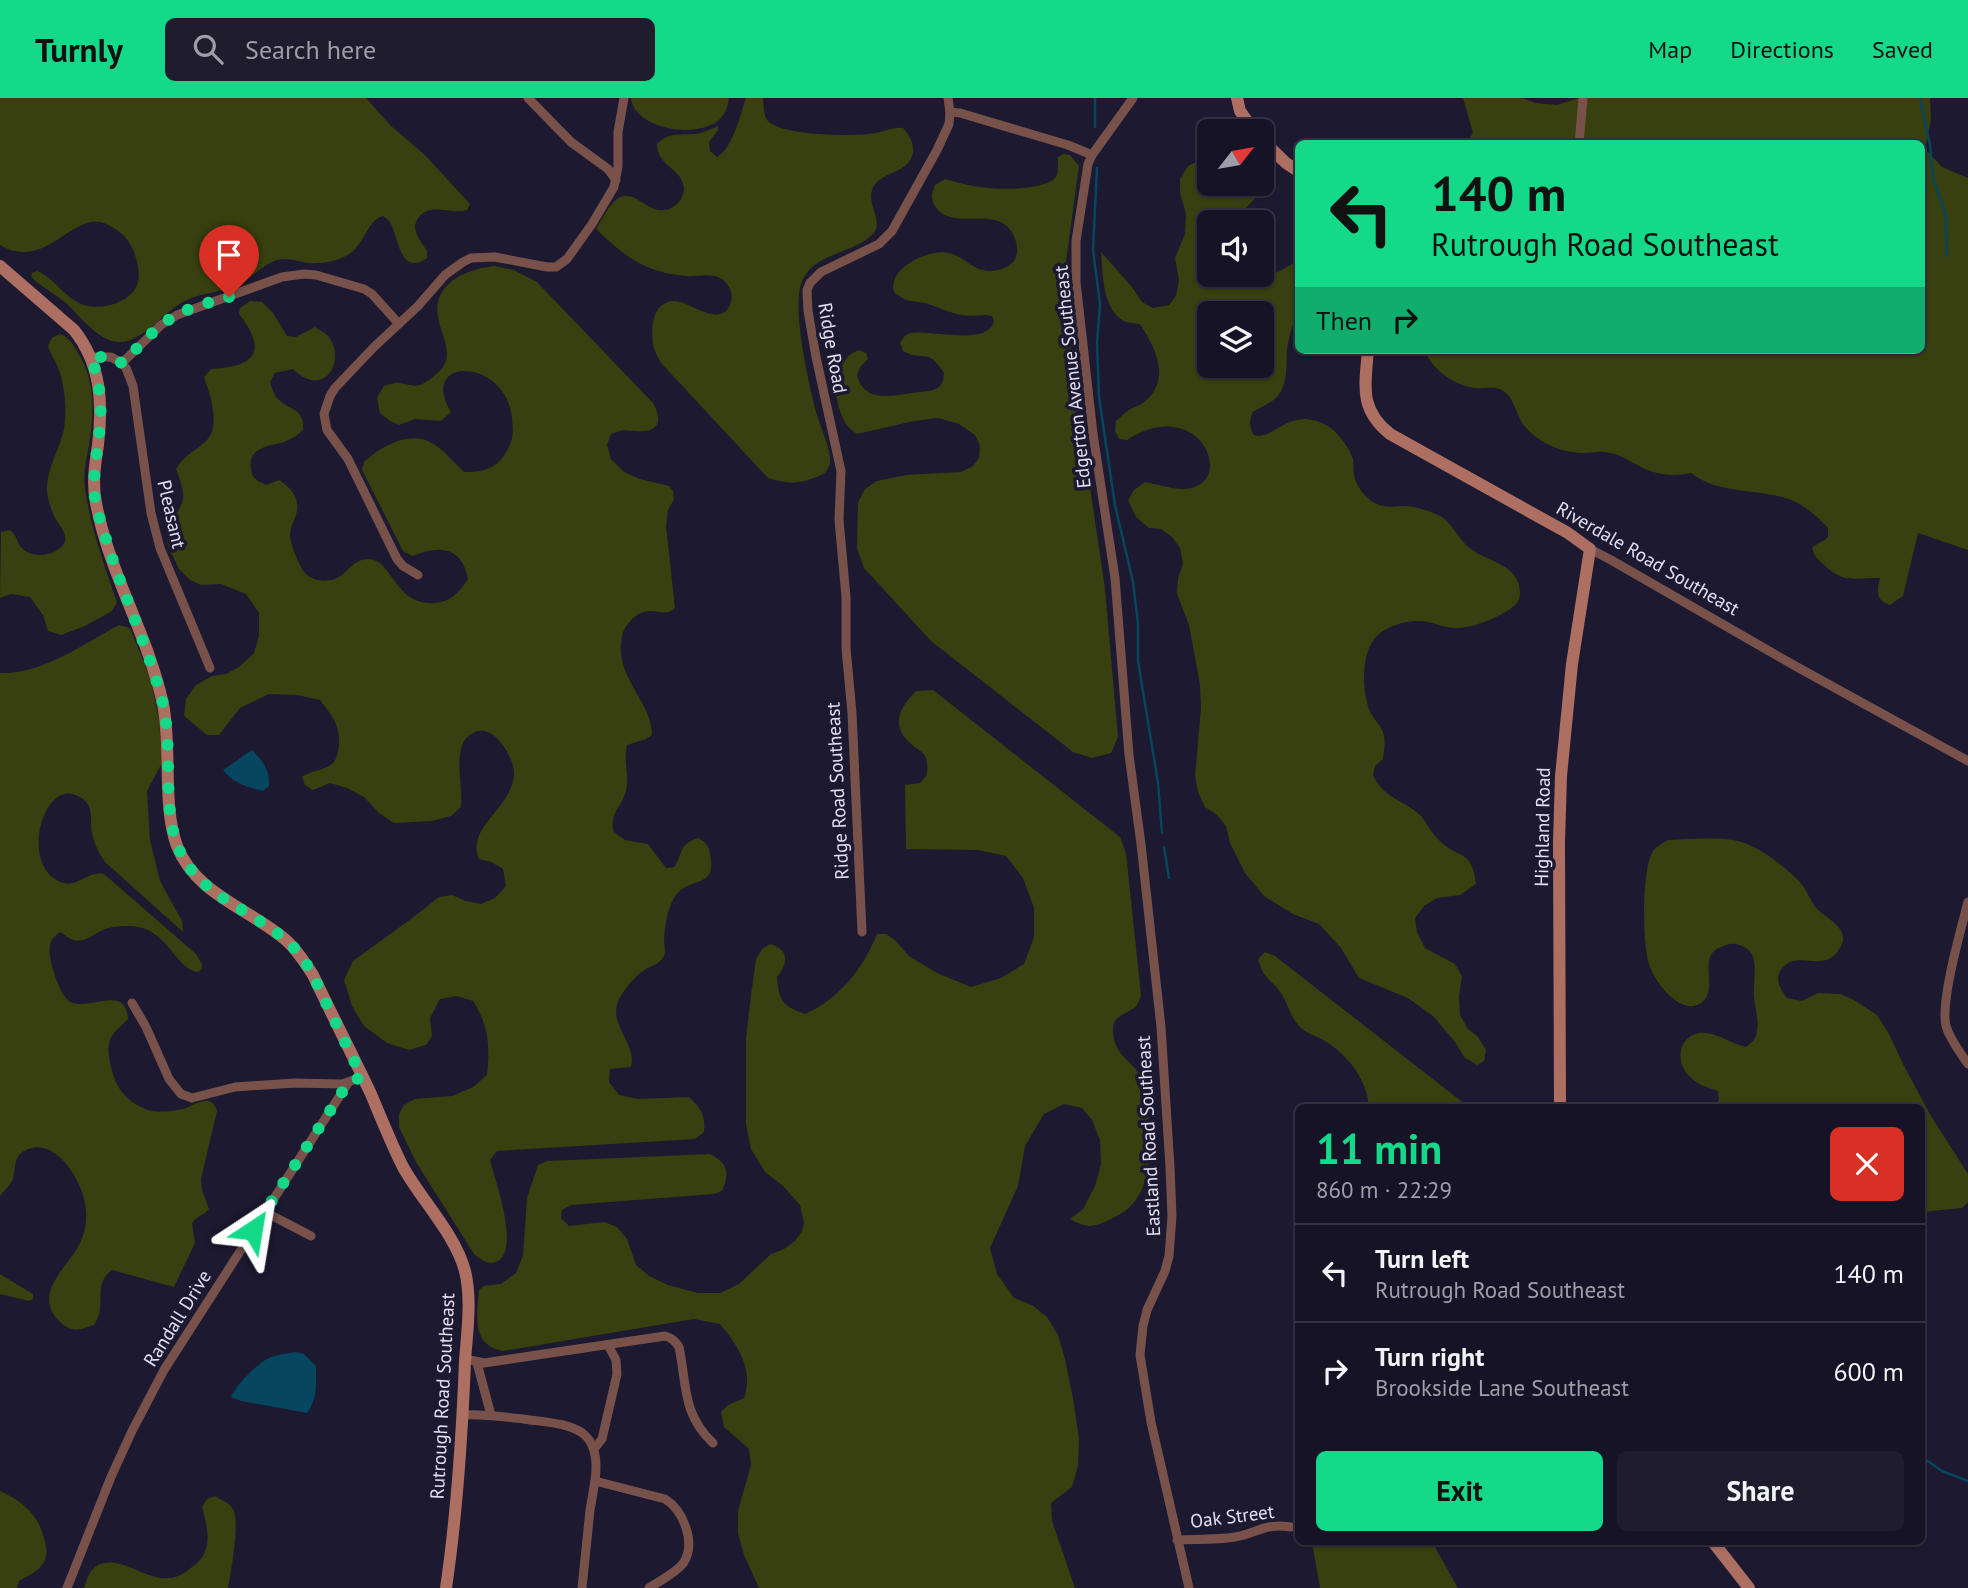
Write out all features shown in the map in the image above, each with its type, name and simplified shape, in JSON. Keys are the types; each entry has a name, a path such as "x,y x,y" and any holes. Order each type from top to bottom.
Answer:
{"street":[{"path":"528,98 571,142 608,169 616,181"},
{"path":"418,575 397,559 348,459 330,436 324,422 327,404 335,388 374,347 418,306 445,275 463,262 486,257 547,268 568,259 614,187 618,132 624,98"},
{"path":"948,98 950,113 960,113 1069,145 1092,155 1133,98"},
{"path":"1237,98 1240,111 1246,119"},
{"path":"1579,140 1583,98"},
{"name":"Ridge Road","path":"846,648 846,597 839,520 841,471 816,357 807,290 821,272 879,244 892,231 937,150 949,124 950,113"},
{"path":"1274,152 1295,169"},
{"name":"Edgerton Avenue Southeast","path":"1092,155 1088,164 1076,241 1076,282 1093,434 1115,578 1125,716"},
{"name":"Rutrough Road Southeast","path":"0,266 64,319 83,341 95,369 101,403 94,474 96,502 115,568 145,645 163,703 171,814 180,852 204,884 274,931 296,951 313,975 405,1169 455,1245 462,1261 468,1294 471,1361 446,1588"},
{"path":"91,357 111,357 122,363 161,326 177,315 294,275 316,275 364,289 372,294 399,324"},
{"name":"Riverdale Road Southeast","path":"1368,354 1367,402 1374,419 1390,435 1568,534 1797,667 1968,761"},
{"name":"Pleasant","path":"122,363 133,386 150,513 160,548 210,668"},
{"name":"Highland Road","path":"1560,1104 1561,776 1572,664 1590,549"},
{"name":"Ridge Road Southeast","path":"846,648 852,713 862,932"},
{"name":"Eastland Road Southeast","path":"1125,716 1161,1027 1172,1216 1169,1256 1147,1310 1140,1356 1151,1422 1189,1588"},
{"path":"1968,902 1944,1009 1950,1038 1968,1064"},
{"path":"132,1003 170,1079 176,1089 186,1097 192,1098 235,1087 295,1083 332,1085 348,1083 362,1077"},
{"name":"Randall Drive","path":"67,1588 103,1496 138,1419 175,1351 348,1083"},
{"path":"265,1212 311,1236"},
{"path":"491,1415 471,1361 665,1336 675,1341 679,1347 689,1407 699,1427 713,1443"},
{"path":"594,1449 602,1439 617,1374 616,1360 608,1345"},
{"path":"464,1415 491,1415 570,1426 586,1437 594,1449 597,1469 582,1588"},
{"path":"595,1481 665,1499 682,1517 688,1539 686,1560 649,1588"},
{"name":"Oak Street","path":"1177,1540 1236,1536 1272,1526 1291,1527"},
{"path":"1715,1545 1749,1588"}],"green space":[{"path":"0,98 366,98 391,126 425,155 470,204 467,210 429,210 419,217 415,226 427,251 427,258 418,263 411,263 406,259 391,224 383,216 373,223 357,247 344,257 318,263 277,260 236,286 181,303 136,338 111,341 97,333 64,301 31,276 37,271 43,274 71,298 91,307 108,306 123,300 135,289 139,276 134,252 122,234 99,222 86,223 33,251 17,252 0,245"},
{"path":"631,98 729,98 725,112 715,123 688,130 657,125 644,118 635,109"},
{"path":"746,98 763,98 767,120 786,129 852,135 903,128 913,145 911,159 906,165 881,179 872,190 877,225 872,235 824,259 808,272 802,281 799,309 802,346 830,464 825,473 797,482 768,478 661,363 654,349 654,319 661,307 674,301 704,312 720,314 727,310 732,299 726,283 713,276 685,276 658,271 626,255 596,229 611,205 623,196 630,196 662,210 670,209 678,203 684,189 683,182 661,158 657,144 670,136 698,133 718,126 709,142 710,151 717,157 732,139"},
{"path":"1463,98 1522,98 1536,103 1557,105 1579,98 1930,98 1931,120 1925,149 1925,140 1468,140 1473,133"},
{"path":"1925,149 1942,167 1968,178 1968,550 1918,533 1903,596 1890,605 1879,598 1880,578 1842,577 1818,559 1812,548 1828,537 1828,528 1801,505 1771,494 1712,484 1691,473 1658,473 1610,453 1576,453 1560,449 1538,439 1526,428 1505,392 1497,388 1466,386 1451,380 1432,364 1427,354 1925,354"},
{"path":"1063,154 1070,155 1079,166 1066,262 1066,304 1105,589 1118,737 1111,753 1092,758 1073,752 931,641 864,568 857,548 858,502 865,489 877,481 906,475 961,472 973,466 979,458 980,446 975,435 959,424 938,418 857,434 845,422 836,392 843,362 859,350 866,353 868,359 857,375 861,384 872,394 896,395 937,388 942,383 944,373 934,360 903,351 900,343 903,338 920,332 958,335 981,333 989,329 994,321 992,316 959,315 925,303 906,300 894,291 898,273 924,256 948,253 987,271 1008,266 1015,259 1017,245 1009,228 990,219 946,215 933,203 935,185 945,179 996,189 1043,184 1057,176 1058,157"},
{"path":"1197,162 1197,196 1256,196 1244,210 1197,210 1197,287 1274,287 1274,273 1295,263 1295,317 1288,343 1284,383 1274,399 1253,412 1250,424 1254,435 1269,433 1284,424 1303,419 1328,426 1349,450 1356,482 1371,501 1379,505 1416,508 1438,515 1466,545 1509,570 1518,583 1520,594 1517,603 1486,621 1456,628 1413,621 1384,631 1370,645 1364,673 1369,709 1382,729 1385,746 1383,759 1375,766 1373,775 1377,783 1388,794 1421,816 1435,836 1467,859 1474,872 1476,884 1460,895 1437,898 1424,906 1415,918 1417,932 1425,948 1455,964 1462,976 1460,1015 1486,1050 1484,1061 1477,1065 1465,1058 1433,1016 1408,998 1359,978 1341,948 1319,924 1293,914 1264,896 1245,873 1230,843 1226,826 1217,815 1205,807 1198,792 1195,776 1201,708 1200,685 1189,625 1177,594 1178,578 1183,564 1180,548 1172,537 1161,529 1149,528 1136,517 1128,500 1134,490 1145,482 1178,489 1200,485 1208,474 1210,460 1204,446 1192,434 1175,427 1153,428 1127,440 1119,439 1115,431 1116,421 1152,394 1159,374 1156,354 1140,324 1124,321 1111,308 1103,280 1101,252 1142,302 1153,308 1169,305 1176,296 1179,280 1175,258 1185,234 1186,214 1180,193 1180,179 1188,166"},
{"path":"494,266 514,270 537,282 653,403 656,410 658,421 653,428 642,431 623,430 611,434 607,445 611,459 624,472 669,486 674,499 668,510 666,526 675,608 665,613 640,613 625,628 622,636 621,657 629,680 647,712 652,735 627,745 627,784 615,813 613,831 625,840 648,844 666,868 674,867 684,847 698,838 708,846 711,866 706,878 686,887 674,898 666,924 662,959 635,977 618,1001 616,1013 632,1059 631,1067 610,1069 609,1082 619,1095 638,1099 689,1097 702,1113 704,1132 695,1139 497,1151 490,1160 501,1197 507,1243 504,1254 498,1261 488,1263 474,1254 416,1162 399,1127 399,1114 404,1105 415,1099 452,1096 473,1087 487,1075 487,1036 478,1010 473,1001 457,996 440,999 430,1018 432,1036 426,1045 409,1050 387,1043 364,1026 352,1006 344,980 353,961 439,897 452,895 481,904 495,898 506,886 503,869 479,859 476,848 484,827 512,785 514,773 511,759 496,737 482,731 473,733 465,739 461,751 461,807 451,816 432,821 394,823 379,813 364,797 347,788 330,783 313,790 305,785 302,777 330,766 339,749 336,724 320,700 297,695 269,694 240,708 219,735 207,735 184,716 186,699 196,685 212,676 226,674 239,667 254,653 259,636 259,613 246,594 221,584 201,585 190,580 179,569 168,546 166,528 183,501 176,469 205,442 213,428 213,411 204,377 211,369 238,365 253,355 253,338 239,314 240,308 250,301 262,302 273,313 287,336 296,337 315,327 328,336 334,346 334,365 323,379 304,377 293,369 275,373 270,382 274,393 299,414 303,430 287,441 260,449 252,456 251,462 252,473 258,481 266,485 279,480 294,494 297,509 290,539 304,571 313,578 333,580 354,564 368,559 383,566 402,590 421,602 435,603 454,596 468,579 461,560 448,551 431,550 412,556 403,551 362,470 364,462 378,451 395,442 412,438 435,445 464,472 490,468 504,456 512,437 512,418 506,398 495,383 481,375 466,371 454,373 445,381 444,394 451,412 441,421 415,419 399,425 380,413 377,398 384,386 397,383 420,385 441,369 447,355 438,317 440,295 463,274"},
{"path":"60,334 69,339 74,347 84,364 91,386 92,422 85,467 85,489 94,532 117,602 112,611 61,635 48,631 43,615 30,597 11,594 0,598 1,532 10,530 25,551 35,555 56,551 65,540 64,532 48,500 47,490 49,474 65,421 62,380 48,346 52,338"},
{"path":"119,625 130,628 150,677 159,719 162,763 147,791 150,840 160,881 182,921 183,932 105,862 93,837 90,808 78,796 65,794 54,800 46,812 40,828 42,862 50,875 69,884 104,874 196,954 202,969 198,972 191,970 157,936 148,930 130,926 109,928 79,941 60,932 51,943 50,958 58,983 69,1001 85,1004 113,1000 126,1008 128,1019 111,1037 108,1050 116,1082 128,1099 148,1110 157,1111 182,1109 208,1101 215,1105 217,1111 201,1179 209,1209 192,1223 195,1243 174,1287 112,1270 102,1283 99,1313 94,1325 76,1330 60,1322 52,1311 49,1300 56,1278 77,1248 85,1230 86,1206 76,1179 59,1156 36,1147 24,1151 18,1157 13,1179 0,1196 0,673 46,664"},
{"path":"933,690 1120,837 1126,853 1141,995 1134,1008 1115,1021 1113,1031 1120,1053 1139,1073 1146,1090 1150,1150 1142,1189 1127,1209 1102,1223 1088,1226 1070,1219 1083,1209 1095,1186 1101,1164 1100,1140 1092,1120 1082,1108 1064,1104 1044,1114 1025,1146 1018,1186 990,1248 997,1274 1014,1298 1032,1305 1047,1317 1058,1335 1065,1359 1079,1439 1078,1466 1072,1487 1051,1503 1052,1521 1075,1588 759,1588 744,1555 738,1533 738,1511 751,1465 749,1449 724,1427 721,1412 728,1405 744,1398 747,1387 746,1368 738,1349 720,1324 694,1319 503,1351 485,1343 481,1336 477,1319 479,1290 484,1286 501,1284 516,1273 523,1255 527,1198 538,1165 547,1161 710,1154 721,1161 726,1169 726,1179 722,1191 714,1194 571,1205 562,1210 561,1218 569,1226 605,1222 617,1227 627,1239 636,1265 649,1276 668,1285 698,1293 720,1293 739,1284 771,1254 795,1241 804,1223 800,1205 783,1186 765,1172 751,1149 746,1124 746,1039 751,995 756,959 762,949 770,944 784,953 785,962 777,977 781,998 787,1005 805,1014 829,1000 848,982 865,959 877,934 886,934 909,956 937,973 971,987 1001,978 1024,964 1034,937 1034,908 1023,878 1006,856 978,850 906,849 905,785 920,783 927,775 927,764 923,754 900,730 900,716 916,691"},
{"path":"1700,838 1742,842 1769,856 1793,876 1817,909 1838,927 1843,941 1831,958 1818,961 1798,960 1786,964 1779,974 1781,988 1787,998 1802,1001 1818,993 1840,994 1877,1015 1925,1104 1716,1104 1719,1100 1718,1091 1689,1076 1682,1064 1681,1051 1687,1039 1699,1033 1711,1034 1746,1047 1754,1040 1758,1022 1754,998 1754,961 1750,952 1739,945 1721,947 1711,954 1709,959 1708,994 1700,1004 1687,1006 1666,992 1651,969 1644,925 1646,875 1652,853 1668,840"},
{"path":"1265,952 1275,956 1465,1104 1369,1104 1361,1079 1349,1061 1295,1021 1282,995 1266,976 1258,959"},
{"path":"1925,1105 1968,1174 1968,1202 1962,1208 1925,1212"},
{"path":"0,1274 33,1294 33,1299 29,1301 0,1294"},
{"path":"0,1491 22,1504 33,1515 46,1546 45,1560 41,1567 19,1581 17,1588 0,1588"},
{"path":"215,1496 230,1505 235,1515 228,1588 84,1588 92,1569 108,1562 157,1577 168,1578 185,1572 204,1555 208,1540 202,1507 207,1499"},
{"path":"1313,1545 1434,1545 1458,1588 1320,1588"}],"water":[{"path":"252,750 267,770 269,786 263,791 236,781 223,770"},
{"path":"296,1352 304,1354 316,1366 315,1396 307,1413 231,1397 242,1381 262,1362 277,1355"}],"waterway":[{"path":"1095,98 1095,127"},
{"path":"1920,98 1930,145 1933,178 1946,216 1947,256"},
{"path":"1097,168 1093,250 1100,304 1097,343 1099,397 1115,505 1133,582 1138,624 1138,661 1158,783 1162,833"},
{"path":"1164,847 1169,878"},
{"path":"1925,1459 1942,1471 1968,1481"}],"route":[{"path":"229,297 197,307 167,321 122,363 111,357 91,357 101,403 94,488 99,516 115,568 145,645 163,703 171,814 178,849 185,862 204,884 274,931 296,951 313,975 362,1077 348,1083 253,1230"}]}
